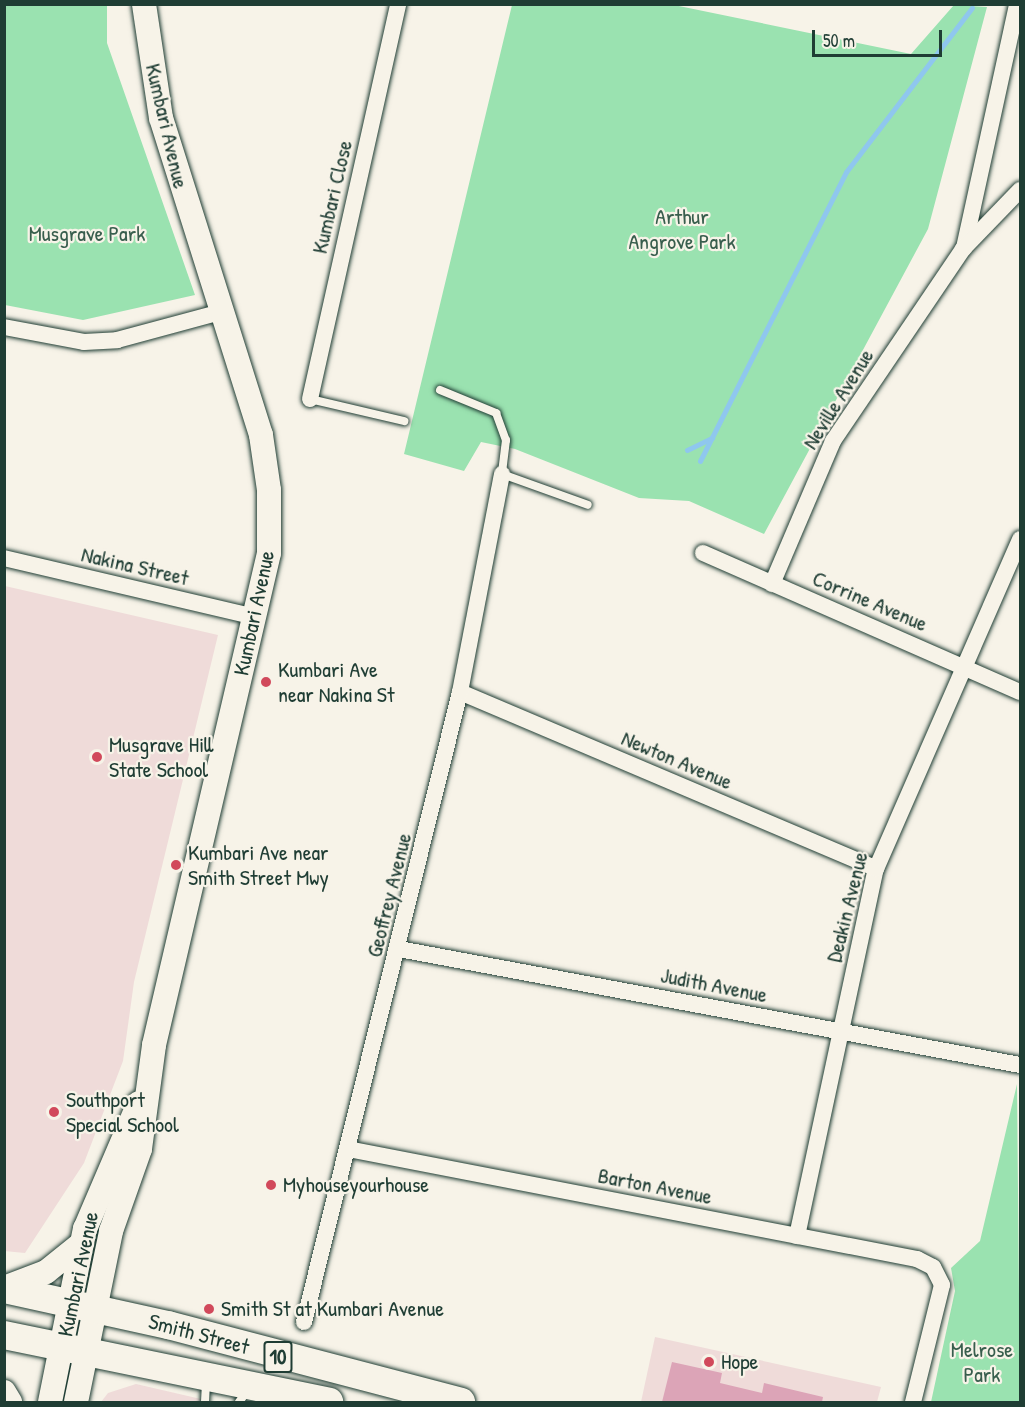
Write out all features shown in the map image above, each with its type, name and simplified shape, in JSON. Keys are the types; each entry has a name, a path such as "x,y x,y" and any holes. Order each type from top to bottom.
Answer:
{"highway":[{"name":"Smith Street","path":"4,1289 83,1304 461,1402"},
{"name":"Smith Street","path":"4,1335 75,1347 206,1389 318,1401"}],"main road":[{"name":"Kumbari Avenue","path":"76,1402 75,1347 83,1304 140,1149 147,1084 269,553 269,490 261,435 161,117 144,4"},
{"name":"Kumbari Avenue","path":"83,1304 81,1244 94,1201 147,1084"},
{"path":"4,1289 46,1272 81,1244"},
{"name":"Kumbari Avenue","path":"50,1402 75,1347"},
{"path":"4,1392 10,1402"}],"street":[{"name":"Kumbari Close","path":"310,399 398,4"},
{"name":"Neville Avenue","path":"963,249 1017,14"},
{"name":"Neville Avenue","path":"772,584 833,441 963,249 1020,190"},
{"path":"4,327 84,342 117,340 221,312"},
{"name":"Geoffrey Avenue","path":"304,1322 399,949 460,692 502,474"},
{"name":"Deakin Avenue","path":"797,1236 876,869 962,665 1020,539"},
{"name":"Corrine Avenue","path":"703,553 1020,692"},
{"name":"Nakina Street","path":"4,558 256,617"},
{"name":"Newton Avenue","path":"460,692 876,869"},
{"name":"Judith Avenue","path":"399,949 1020,1065"},
{"name":"Barton Avenue","path":"348,1149 917,1259 933,1267 942,1285 913,1402"}],"lane":[{"path":"440,390 496,413 506,440 502,474 588,505"},
{"path":"310,399 404,421"}],"shaded area":[{"name":"Musgrave Hill State School","path":"5,586 218,635 134,982 123,1061 84,1163 25,1253 4,1251"},
{"name":"Hope","path":"655,1337 881,1387 877,1402 641,1402"},
{"path":"136,1384 214,1402 101,1402 108,1393"}],"green space":[{"name":"Musgrave Park","path":"4,5 107,5 107,43 195,295 83,320 5,305"},
{"name":"Arthur Angrove Park","path":"512,5 674,5 911,54 954,5 987,7 928,229 764,534 689,501 639,498 515,449 481,442 464,471 404,454"},
{"name":"Melrose Park","path":"1017,1084 1020,1402 931,1402 955,1291 951,1268 980,1241"}],"building":[{"path":"672,1362 722,1373 720,1383 762,1393 764,1383 823,1397 822,1402 662,1402"}],"waterway":[{"path":"700,461 846,172 972,8"},
{"path":"687,450 712,438"}],"place":[{"name":"Kumbari Ave near Nakina St","path":"266,682"},
{"name":"Musgrave Hill State School","path":"97,757"},
{"name":"Kumbari Ave near Smith Street Mwy","path":"176,865"},
{"name":"Southport Special School","path":"54,1112"},
{"name":"Myhouseyourhouse","path":"271,1185"},
{"name":"Smith St at Kumbari Avenue","path":"209,1309"},
{"name":"Hope","path":"709,1362"}]}
